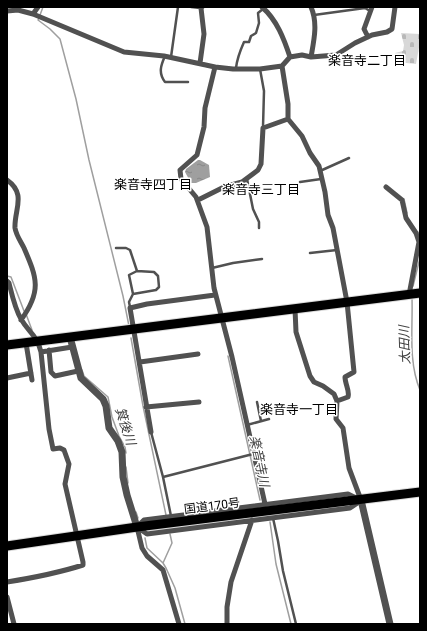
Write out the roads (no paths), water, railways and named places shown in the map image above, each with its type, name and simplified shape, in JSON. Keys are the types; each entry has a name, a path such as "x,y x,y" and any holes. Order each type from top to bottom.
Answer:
{"highway":[{"path":"7,344 71,342 135,329 420,293"},
{"name":"国道170号","path":"7,546 137,527 420,492"}],"street":[{"path":"33,14 38,7"},
{"path":"311,7 314,16 315,31 311,56"},
{"path":"7,11 18,10 33,14 124,52 165,56 215,67 260,69 282,66 290,57 302,55 336,55 372,35 387,32 392,29 395,7"},
{"path":"200,63 204,34 201,8"},
{"path":"263,8 268,12 278,27 290,57"},
{"path":"368,37 364,29 371,9"},
{"path":"282,66 288,104 288,119 302,136 320,171 328,215 333,228 336,250 348,302 354,372 345,377 349,394 348,397 337,401"},
{"path":"215,67 205,108 204,127 196,155 180,170 181,178 198,200 206,228 215,295 232,357 252,455 265,504"},
{"path":"198,200 224,187 247,179 258,170 261,164 263,128 288,119"},
{"path":"7,180 13,184 17,193 18,207 15,229 32,268 37,284 30,308 21,320"},
{"path":"386,187 402,200 406,218 416,233 419,242 409,294"},
{"path":"7,281 21,320 39,342 50,436 53,450 60,448 64,450 69,464 65,484 83,562 82,565 34,578 7,582"},
{"path":"151,432 135,329 130,308 147,304 215,295"},
{"path":"295,309 296,332 310,376 314,382 323,386 334,394 337,401 336,419 343,428 349,468 361,500 390,624"},
{"path":"41,352 71,342 80,378 103,399 106,406 109,428 118,441 122,452 123,477 126,495 137,527 142,548 147,556 163,570 179,624"},
{"path":"26,343 32,380"},
{"path":"49,350 51,372 56,376 78,371"},
{"path":"140,362 198,354"},
{"path":"7,378 31,373"},
{"path":"146,407 199,402"},
{"path":"137,527 144,520 265,504 348,494 361,500"},
{"path":"137,527 148,534 350,508 361,500"},
{"path":"227,624 231,582 252,520"},
{"path":"7,597 14,624"}],"lane":[{"path":"171,57 178,7"},
{"path":"191,7 201,8"},
{"path":"236,69 240,49 244,42 249,42 251,36 256,33 259,23 258,13 263,8"},
{"path":"314,16 365,8 371,9"},
{"path":"165,56 160,68 162,78 165,82 188,82"},
{"path":"260,69 264,91 263,128"},
{"path":"320,171 349,158"},
{"path":"247,179 253,209 259,222 259,228"},
{"path":"300,182 322,179"},
{"path":"116,248 126,248 130,250 137,271"},
{"path":"310,254 336,250"},
{"path":"211,269 233,263 262,259"},
{"path":"130,308 129,302 133,294 129,275 137,271 154,272 158,276 159,287 156,290 133,294"},
{"path":"257,402 261,421"},
{"path":"247,425 269,419"},
{"path":"151,432 163,477 171,516"},
{"path":"163,477 252,455"},
{"path":"273,518 282,572 296,624"}],"water":[{"path":"198,160 209,165 210,177 196,183 191,183 185,172 186,169"}],"waterway":[{"path":"40,15 43,7"},
{"path":"39,18 38,20 60,39 76,99 89,160 129,326"},
{"name":"太田川","path":"404,199 407,213"},
{"name":"太田川","path":"418,232 420,236"},
{"name":"太田川","path":"413,286 420,258"},
{"name":"箕後川","path":"7,276 11,277 24,311"},
{"name":"太田川","path":"412,298 412,356 416,379 420,390"},
{"name":"箕後川","path":"26,314 32,330"},
{"path":"131,338 143,406 166,515"},
{"name":"楽音寺川","path":"228,356 260,500"},
{"name":"箕後川","path":"82,370 84,376 108,397 112,417 125,447 126,453"},
{"name":"箕後川","path":"126,467 128,483"},
{"name":"箕後川","path":"136,512 138,518"},
{"name":"楽音寺川","path":"270,522 276,564 291,624"},
{"path":"163,563 172,543 170,534"},
{"name":"箕後川","path":"145,538 147,548 163,563 166,568 175,588 185,624"}],"district":[{"name":"楽音寺二丁目","path":"367,60"},
{"name":"楽音寺四丁目","path":"153,184"},
{"name":"楽音寺三丁目","path":"261,189"},
{"name":"楽音寺一丁目","path":"299,409"}]}
